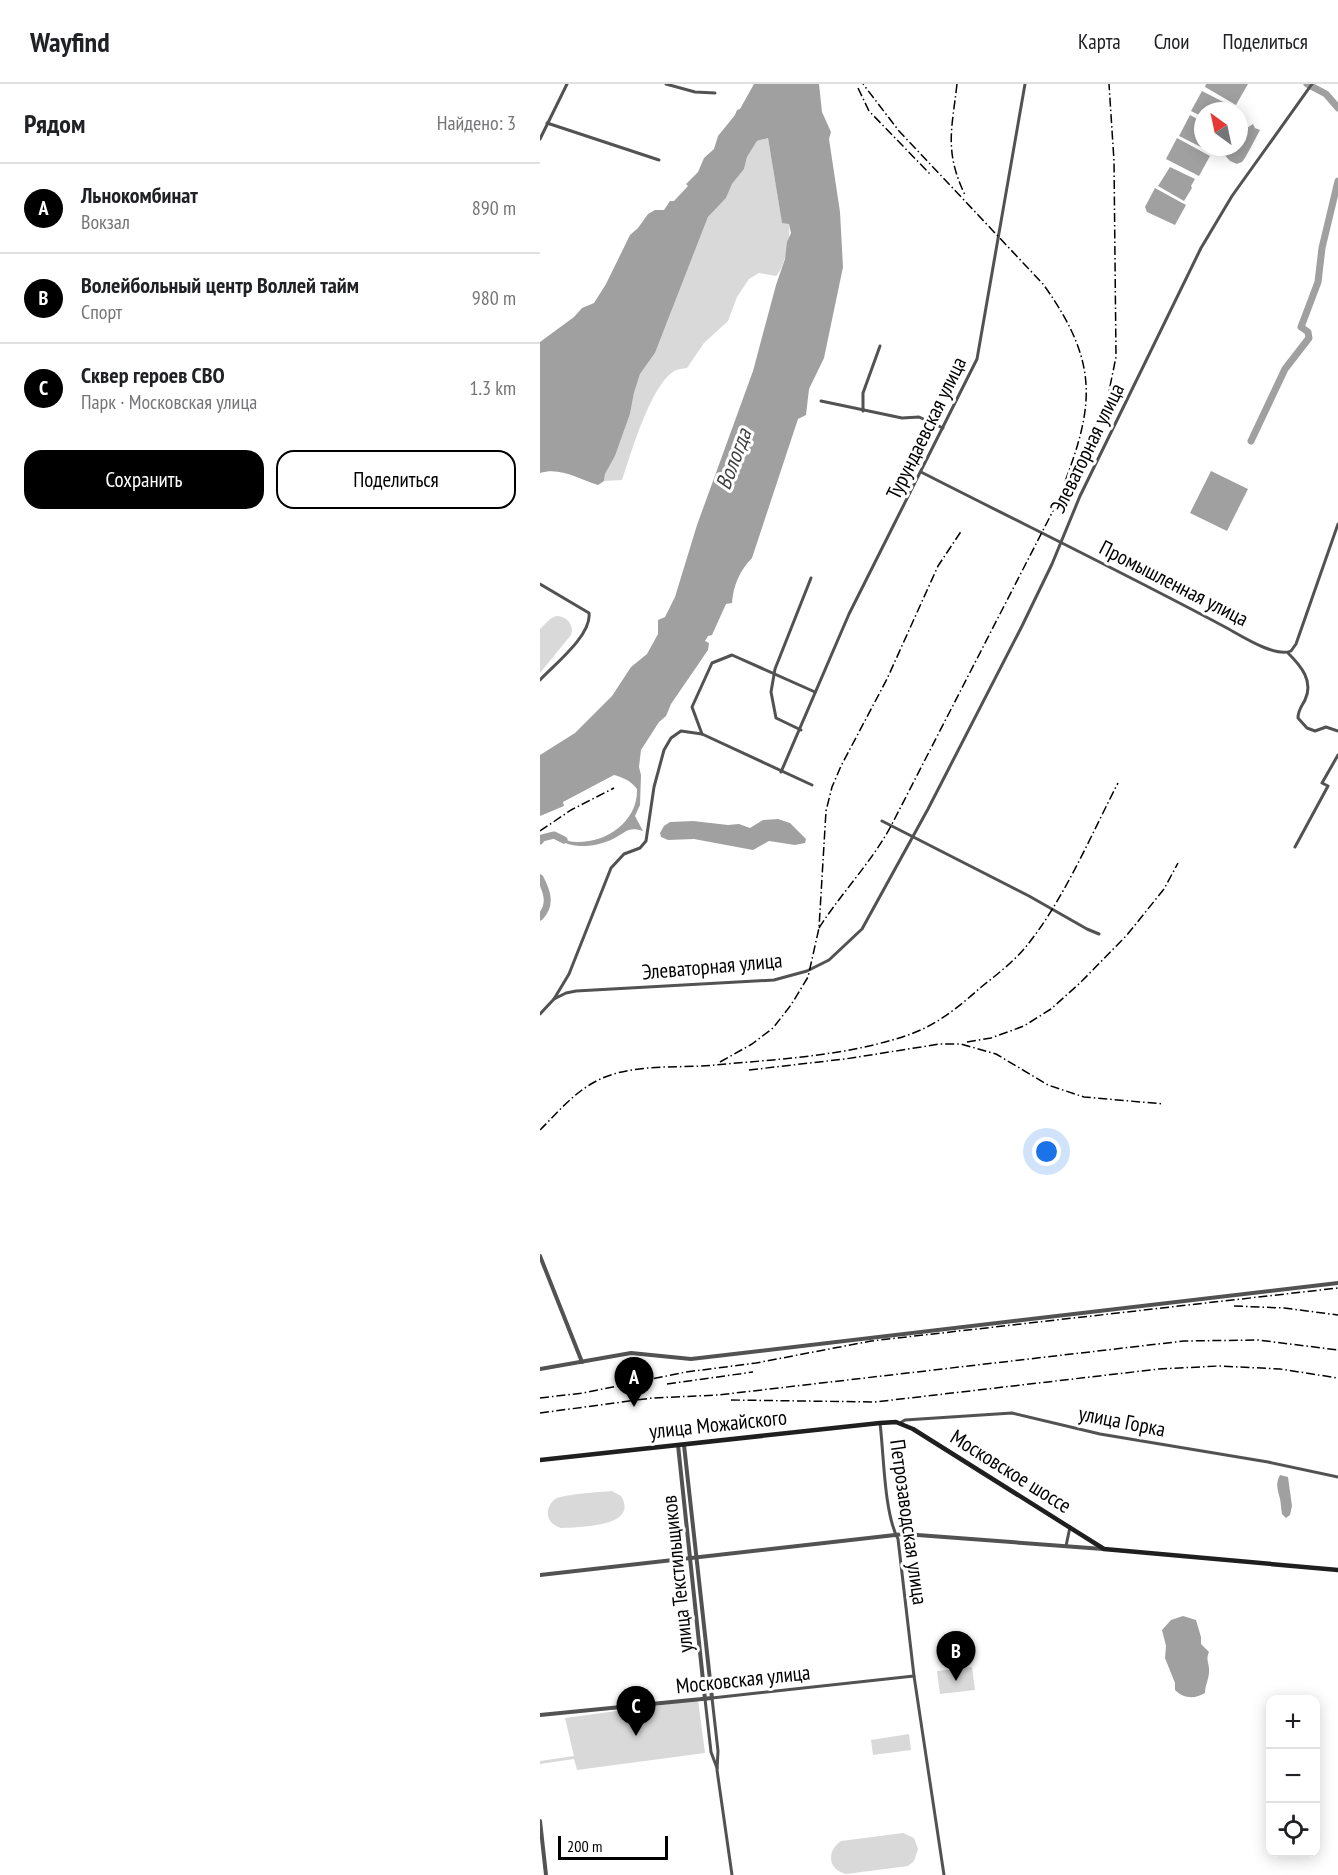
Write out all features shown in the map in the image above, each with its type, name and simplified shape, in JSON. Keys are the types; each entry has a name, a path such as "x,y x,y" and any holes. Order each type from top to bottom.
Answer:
{"main road":[{"name":"улица Можайского","path":"540,1460 880,1423 900,1423"},
{"name":"Московское шоссе","path":"900,1423 1104,1549 1338,1570"}],"street":[{"path":"540,139 567,84"},
{"path":"666,84 695,92 715,93"},
{"name":"Турундаевская улица","path":"781,772 849,614 977,359 1025,84"},
{"name":"Элеваторная улица","path":"554,999 576,991 760,981 787,976 813,968 841,950 862,929 1011,647 1061,543 1080,496 1201,248 1232,196 1312,84"},
{"path":"547,123 659,160"},
{"path":"863,411 863,393 880,346"},
{"path":"821,401 902,418 919,417 943,428"},
{"name":"Промышленная улица","path":"921,472 1088,555 1272,651 1281,654 1288,653"},
{"path":"1338,524 1296,644 1288,653 1307,677 1309,683 1305,700 1298,711 1298,717 1307,728 1315,731 1326,727 1338,731"},
{"path":"801,730 776,718 771,692 774,673 811,578"},
{"path":"540,680 570,650 587,627 590,619 589,613 542,586"},
{"path":"702,734 692,708 712,663 732,655 815,692"},
{"path":"540,1014 554,999 569,974 611,868 624,854 640,848 646,841 654,787 664,750 670,738 681,731 702,734 812,785"},
{"path":"1296,847 1328,786 1323,783 1338,755"},
{"path":"882,821 1099,934"},
{"path":"540,1256 581,1359"},
{"path":"540,1370 563,1366 581,1359 631,1353 691,1359 1338,1282"},
{"name":"улица Горка","path":"900,1423 905,1420 1012,1413 1100,1434 1268,1462 1338,1477"},
{"name":"Петрозаводская улица","path":"880,1423 888,1494 898,1539 914,1676 944,1875"},
{"name":"улица Текстильщиков","path":"681,1445 697,1558 718,1751 717,1770"},
{"name":"улица Текстильщиков","path":"681,1445 711,1752 717,1770 732,1875"},
{"path":"1066,1546 1070,1527"},
{"name":"Московское шоссе","path":"540,1575 896,1534 926,1534 1104,1549"},
{"name":"Московская улица","path":"540,1715 914,1676"},
{"path":"711,1752 718,1751"},
{"path":"540,1821 546,1875"}],"shaded area":[{"path":"768,138 782,222 789,224 788,243 782,266 776,276 759,273 749,279 737,297 728,321 704,343 687,368 675,370 665,379 642,421 622,480 604,481 630,414 640,374 655,353 708,217 726,198 732,184 744,169 747,157 757,141"},
{"path":"556,616 568,621 572,629 571,635 540,673 540,629"},
{"path":"612,1491 621,1496 625,1506 622,1514 615,1519 593,1526 561,1528 553,1524 549,1518 548,1509 555,1499"},
{"path":"972,1667 975,1690 940,1694 937,1671"},
{"path":"698,1700 705,1753 577,1770 574,1759 540,1764 540,1761 574,1756 565,1718"},
{"path":"909,1734 911,1750 873,1755 871,1740"},
{"path":"903,1833 914,1838 918,1849 914,1861 908,1866 846,1874 836,1869 831,1860 833,1850 841,1841"}],"water":[{"name":"Вологда","path":"754,84 819,84 822,112 831,132 829,139 840,212 843,267 824,358 809,389 806,415 798,419 752,558 738,579 732,603 726,604 712,635 708,636 705,641 709,643 708,650 671,704 666,716 659,722 641,750 640,805 635,816 643,831 630,830 607,842 577,846 557,838 573,842 587,841 609,834 626,821 636,801 637,789 632,783 614,775 563,802 564,806 540,816 540,755 575,733 612,696 631,667 647,654 658,634 658,620 665,617 675,597 697,525 753,371 791,233 789,224 782,223 768,138 757,141 747,157 744,169 732,184 726,198 708,217 655,353 640,374 630,414 615,456 605,474 604,481 598,485 569,474 540,473 540,342 574,317 582,308 594,303 630,235 648,214 655,210 664,210 670,201 674,201 688,186 686,184 698,172 704,158 714,149 718,136 740,109"},
{"path":"1206,84 1248,84 1238,102 1231,102 1205,87"},
{"path":"1202,91 1223,102 1196,102"},
{"path":"1190,115 1194,117 1194,144 1179,136"},
{"path":"1253,124 1260,130 1248,152 1248,127"},
{"path":"1177,138 1194,147 1194,156 1210,156 1199,176 1166,159"},
{"path":"1226,156 1246,156 1242,162 1237,164"},
{"path":"1170,167 1195,179 1184,201 1158,186"},
{"path":"1155,188 1186,205 1175,225 1147,212 1145,207"},
{"path":"1211,471 1248,489 1227,531 1190,513"},
{"path":"778,819 790,823 806,839 805,843 795,845 769,841 753,850 694,839 668,840 661,837 660,833 670,822 739,824 750,828 763,820"},
{"path":"1280,1475 1288,1477 1292,1506 1290,1515 1286,1518 1282,1514 1277,1487"},
{"path":"1183,1616 1196,1620 1201,1644 1209,1652 1207,1657 1209,1675 1205,1693 1193,1697 1182,1695 1175,1690 1175,1683 1165,1658 1166,1646 1162,1630 1171,1620"}],"waterway":[{"path":"1307,84 1326,94 1338,108"},
{"path":"1251,441 1285,369 1309,338 1308,332 1301,327 1318,282 1322,248 1338,181"},
{"path":"540,841 542,838 554,835 564,840"},
{"path":"540,878 547,898 546,908 540,917"}],"railway":[{"path":"819,928 875,852 891,826 1056,505 1078,444 1084,417 1086,392 1084,367 1076,342 1063,314 1043,284 899,131 863,84"},
{"path":"957,84 951,140 954,165 965,195"},
{"path":"1083,446 1107,401 1116,357 1114,161 1109,84"},
{"path":"858,88 869,111 931,175"},
{"path":"720,1062 752,1044 773,1028 791,1005 808,977 819,928 826,811 832,787 887,679 938,566 962,530"},
{"path":"540,1130 577,1094 591,1084 620,1072 813,1056 885,1042 918,1031 937,1021 964,1002 1009,964 1038,931 1075,869 1118,783"},
{"path":"540,831 571,810 614,788"},
{"path":"967,1042 991,1038 1024,1026 1051,1009 1127,935 1164,889 1178,863"},
{"path":"749,1070 845,1059 940,1044 961,1044 996,1054 1048,1085 1084,1097 1164,1104"},
{"path":"540,1398 583,1393 686,1372 756,1363 871,1341 1338,1288"},
{"path":"1234,1306 1284,1308 1338,1315"},
{"path":"540,1413 652,1398 718,1395 1184,1341 1258,1340 1338,1350"},
{"path":"731,1400 875,1402 1159,1369 1219,1366 1280,1369 1338,1378"},
{"path":"667,1384 753,1372"}],"place":[{"name":"Льнокомбинат","path":"634,1407"},
{"name":"Волейбольный центр Воллей тайм","path":"956,1681"},
{"name":"Сквер героев СВО","path":"636,1736"}]}
